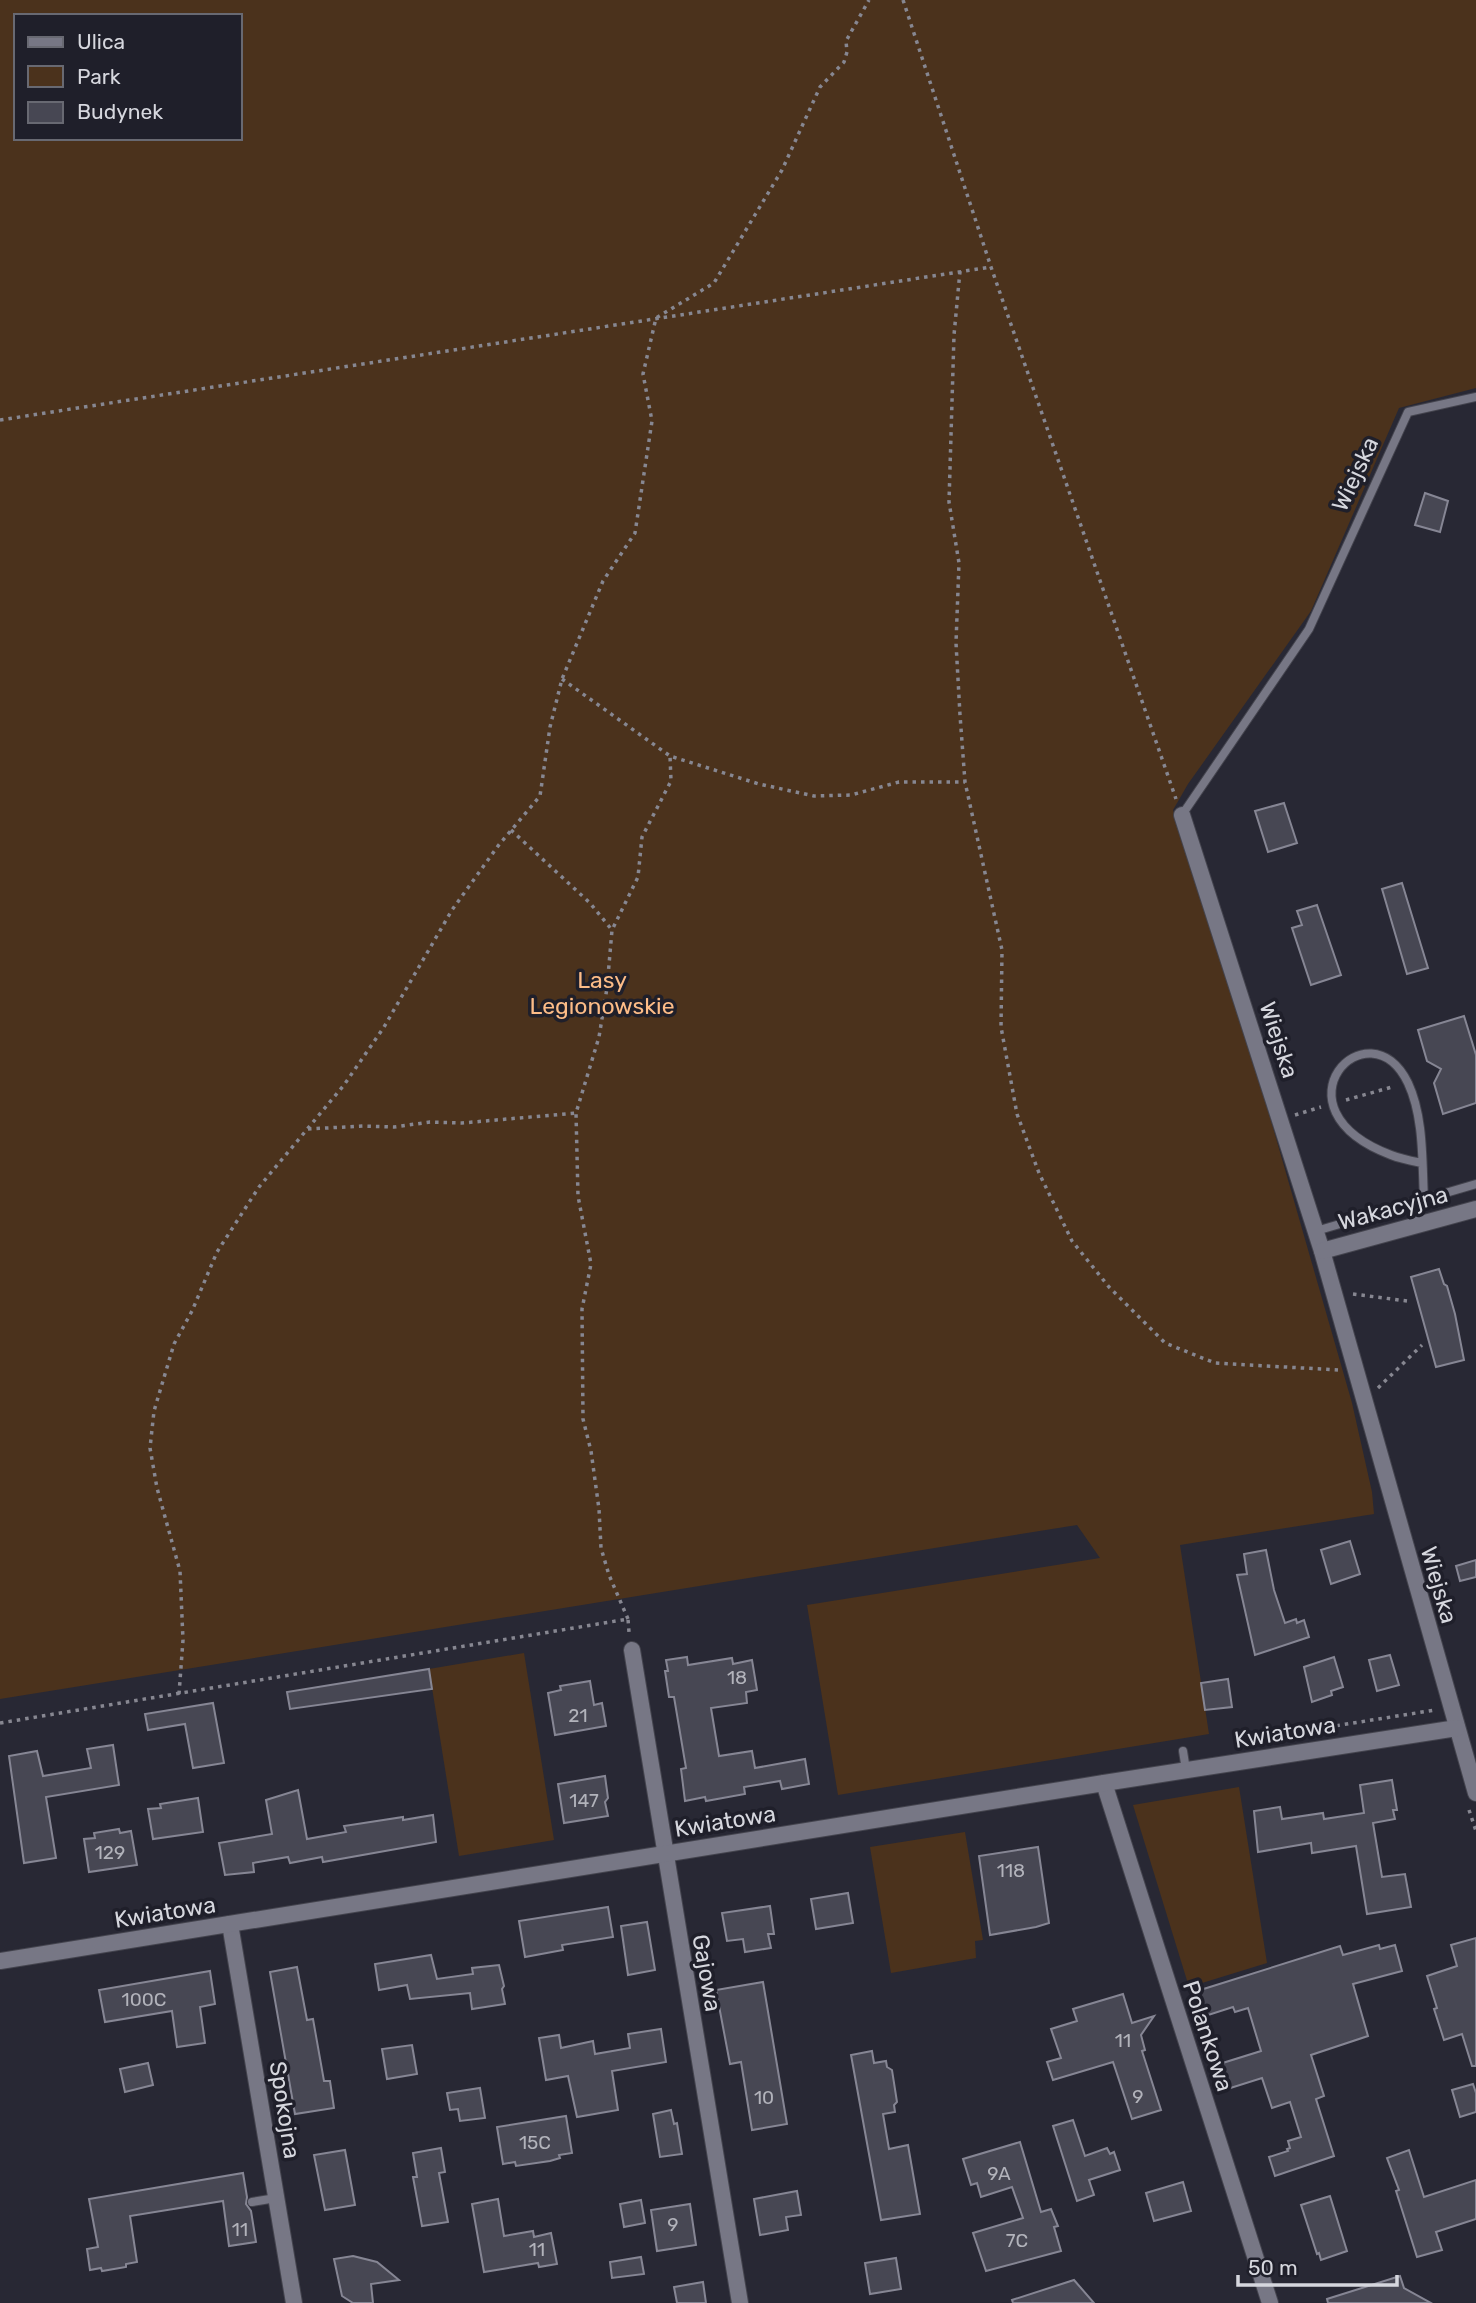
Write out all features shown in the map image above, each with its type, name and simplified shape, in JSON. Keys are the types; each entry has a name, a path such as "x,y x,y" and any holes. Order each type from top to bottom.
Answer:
{"street":[{"name":"Wiejska","path":"1182,815 1322,1251 1457,1728 1472,1799"},
{"name":"Wakacyjna","path":"1322,1251 1476,1209"},
{"name":"Gajowa","path":"632,1650 740,2303"},
{"name":"Kwiatowa","path":"0,1962 1457,1728"},
{"name":"Polankowa","path":"1104,1783 1270,2303"},
{"name":"Spokojna","path":"230,1924 294,2303"}],"lane":[{"name":"Wiejska","path":"1182,815 1309,629 1408,412 1476,397"},
{"path":"1422,1163 1391,1156 1353,1132 1339,1118 1332,1103 1331,1085 1339,1067 1356,1055 1374,1053 1394,1063 1408,1082 1417,1116 1422,1163 1424,1199"},
{"path":"1316,1231 1476,1184"},
{"path":"1183,1751 1186,1770"},
{"path":"252,2202 276,2197"}],"path":[{"path":"179,1693 183,1640 180,1571 157,1488 150,1448 154,1411 174,1344 192,1311 217,1252 259,1187 344,1085 377,1037 452,910 511,830 540,796 550,727 562,679 603,581 635,533 652,421 643,374 656,318 714,283 782,170 820,86 844,62 846,41 869,0"},
{"path":"903,0 992,267 1182,815"},
{"path":"0,419 992,267"},
{"path":"960,271 954,335 948,502 958,564 956,643 965,782 1002,950 1001,1027 1017,1114 1039,1173 1072,1241 1109,1287 1165,1343 1215,1363 1356,1371"},
{"path":"562,679 670,756 759,784 814,796 850,794 899,782 965,782"},
{"path":"632,1650 628,1619 609,1576 601,1548 598,1497 583,1419 582,1309 591,1264 578,1196 576,1114 599,1037 612,930 638,877 642,837 671,781 670,756"},
{"path":"511,830 590,903 612,930"},
{"path":"1297,1114 1408,1082"},
{"path":"308,1129 394,1127 429,1122 462,1123 576,1114"},
{"path":"1333,1291 1407,1301"},
{"path":"1364,1401 1422,1345"},
{"path":"0,1723 628,1619"},
{"path":"1472,1799 1476,1831"}],"green space":[{"name":"Lasy Legionowskie","path":"0,0 1476,0 1476,388 1399,408 1311,611 1188,784 1173,810 1245,1030 1352,1403 1372,1492 1374,1514 1180,1545 1209,1734 838,1795 807,1605 1100,1558 1077,1525 0,1699"},
{"path":"524,1653 554,1840 459,1856 429,1669"},
{"path":"1239,1787 1267,1963 1189,1987 1133,1805"},
{"path":"965,1832 983,1940 975,1941 976,1958 891,1973 870,1847"}],"building":[{"path":"1425,493 1448,501 1440,532 1415,525"},
{"path":"1284,803 1297,843 1268,852 1255,811"},
{"path":"1402,883 1428,968 1407,974 1382,889"},
{"path":"1317,905 1341,975 1311,985 1292,928 1302,925 1297,911"},
{"path":"1464,1016 1476,1055 1476,1103 1443,1114 1434,1083 1441,1069 1427,1061 1418,1030"},
{"path":"1439,1269 1455,1314 1464,1360 1436,1367 1411,1277"},
{"path":"1350,1541 1360,1574 1331,1584 1321,1550"},
{"path":"1266,1550 1274,1590 1285,1623 1296,1619 1297,1623 1304,1620 1309,1637 1255,1655 1237,1575 1247,1574 1244,1554"},
{"path":"1476,1560 1476,1577 1460,1581 1456,1566"},
{"path":"1390,1655 1399,1685 1377,1691 1369,1660"},
{"path":"687,1657 688,1665 732,1658 733,1664 752,1660 757,1690 746,1692 747,1703 711,1708 719,1756 752,1751 755,1768 805,1759 809,1784 782,1789 780,1781 744,1787 745,1794 706,1801 705,1797 685,1801 681,1769 686,1768 674,1697 669,1697 665,1671 668,1671 666,1660"},
{"path":"1334,1657 1343,1687 1331,1691 1332,1695 1312,1702 1304,1667"},
{"path":"429,1669 432,1689 290,1709 287,1692"},
{"path":"1228,1679 1232,1707 1205,1710 1201,1683"},
{"path":"590,1681 594,1705 602,1703 606,1726 555,1735 548,1693 561,1690 560,1686"},
{"path":"213,1703 224,1763 193,1768 185,1724 148,1730 145,1714"},
{"path":"113,1745 119,1785 46,1797 56,1858 24,1863 9,1756 37,1751 43,1776 91,1768 87,1749"},
{"path":"605,1776 608,1816 564,1823 558,1784"},
{"path":"1392,1780 1397,1810 1393,1810 1395,1819 1373,1823 1382,1877 1405,1874 1411,1907 1367,1914 1356,1846 1312,1853 1311,1843 1258,1852 1254,1811 1280,1807 1282,1819 1323,1813 1324,1819 1364,1813 1360,1785"},
{"path":"298,1790 307,1839 346,1832 344,1826 433,1815 436,1842 323,1862 322,1857 290,1863 288,1857 253,1863 254,1872 225,1875 219,1843 272,1834 266,1800"},
{"path":"198,1798 203,1832 153,1839 148,1809 161,1808 160,1804"},
{"path":"119,1829 120,1833 131,1831 137,1865 89,1872 84,1839 95,1838 94,1833"},
{"path":"1038,1847 1049,1923 990,1935 979,1856"},
{"path":"848,1893 853,1923 816,1929 811,1899"},
{"path":"770,1906 774,1934 768,1934 771,1948 745,1952 743,1939 727,1941 722,1913"},
{"path":"608,1907 613,1937 562,1945 563,1950 525,1957 519,1921"},
{"path":"647,1922 655,1970 628,1975 621,1926"},
{"path":"1476,1938 1476,2066 1472,2066 1462,2034 1444,2040 1427,1976 1457,1966 1451,1945"},
{"path":"1379,1945 1380,1949 1395,1945 1402,1971 1353,1984 1368,2036 1311,2055 1324,2096 1316,2099 1334,2156 1275,2176 1269,2157 1288,2151 1288,2141 1301,2137 1290,2102 1272,2108 1262,2078 1221,2091 1213,2066 1261,2051 1248,2008 1235,2012 1233,2007 1202,2017 1194,1992 1340,1946 1343,1955"},
{"path":"431,1955 437,1979 473,1974 472,1968 499,1965 505,2004 472,2009 470,1993 410,1999 407,1985 379,1990 375,1964"},
{"path":"297,1967 307,2020 313,2019 324,2081 330,2081 334,2108 295,2114 270,1972"},
{"path":"210,1971 215,2004 200,2007 205,2043 177,2047 172,2011 105,2022 99,1990"},
{"path":"763,1982 787,2124 752,2130 741,2062 730,2064 716,1990"},
{"path":"1123,1994 1132,2023 1154,2016 1141,2035 1145,2050 1142,2051 1161,2110 1132,2119 1113,2062 1053,2080 1047,2062 1061,2058 1051,2029 1077,2021 1073,2009"},
{"path":"661,2029 666,2062 612,2071 618,2110 577,2117 568,2076 546,2080 539,2038 559,2035 561,2048 593,2041 595,2054 630,2048 628,2034"},
{"path":"412,2045 417,2074 387,2079 382,2049"},
{"path":"872,2051 874,2063 886,2061 887,2067 892,2070 897,2102 894,2105 895,2112 883,2114 889,2149 908,2145 920,2214 881,2220 851,2055"},
{"path":"148,2063 153,2085 125,2092 120,2069"},
{"path":"1473,2084 1476,2112 1460,2117 1452,2090"},
{"path":"480,2088 485,2118 460,2121 458,2109 450,2110 447,2093"},
{"path":"671,2110 674,2124 677,2123 682,2154 660,2157 653,2114"},
{"path":"566,2116 572,2153 559,2155 560,2158 550,2161 516,2166 515,2162 503,2164 497,2127"},
{"path":"1073,2120 1085,2156 1107,2148 1110,2154 1114,2152 1120,2170 1089,2180 1094,2195 1077,2201 1053,2126"},
{"path":"1020,2142 1041,2212 1051,2209 1058,2226 1054,2227 1061,2251 986,2271 973,2233 1023,2218 1012,2187 981,2197 977,2183 971,2185 963,2159"},
{"path":"441,2148 445,2172 439,2173 448,2222 422,2226 413,2177 417,2177 413,2153"},
{"path":"345,2150 355,2205 325,2210 314,2155"},
{"path":"1409,2150 1424,2197 1476,2180 1476,2219 1436,2232 1442,2250 1417,2257 1396,2191 1399,2190 1387,2158"},
{"path":"243,2173 246,2204 251,2211 256,2242 229,2246 223,2201 130,2216 137,2262 126,2264 126,2267 90,2270 87,2249 98,2247 89,2199"},
{"path":"1183,2182 1191,2211 1154,2221 1146,2193"},
{"path":"797,2191 801,2215 786,2217 788,2230 760,2235 754,2199"},
{"path":"1330,2196 1347,2251 1321,2260 1301,2205"},
{"path":"498,2199 504,2236 533,2231 534,2237 551,2233 557,2264 539,2267 538,2263 484,2272 472,2204"},
{"path":"641,2200 645,2223 624,2227 620,2204"},
{"path":"690,2204 696,2245 657,2251 651,2210"},
{"path":"353,2256 377,2262 399,2280 371,2284 373,2303 353,2303 342,2296 334,2259"},
{"path":"641,2257 644,2274 612,2278 610,2262"},
{"path":"896,2258 901,2289 870,2294 865,2263"},
{"path":"1400,2276 1404,2288 1431,2303 1328,2303 1327,2299"},
{"path":"1074,2280 1094,2303 1013,2303 1012,2300"},
{"path":"703,2282 706,2303 677,2303 674,2287"}]}
